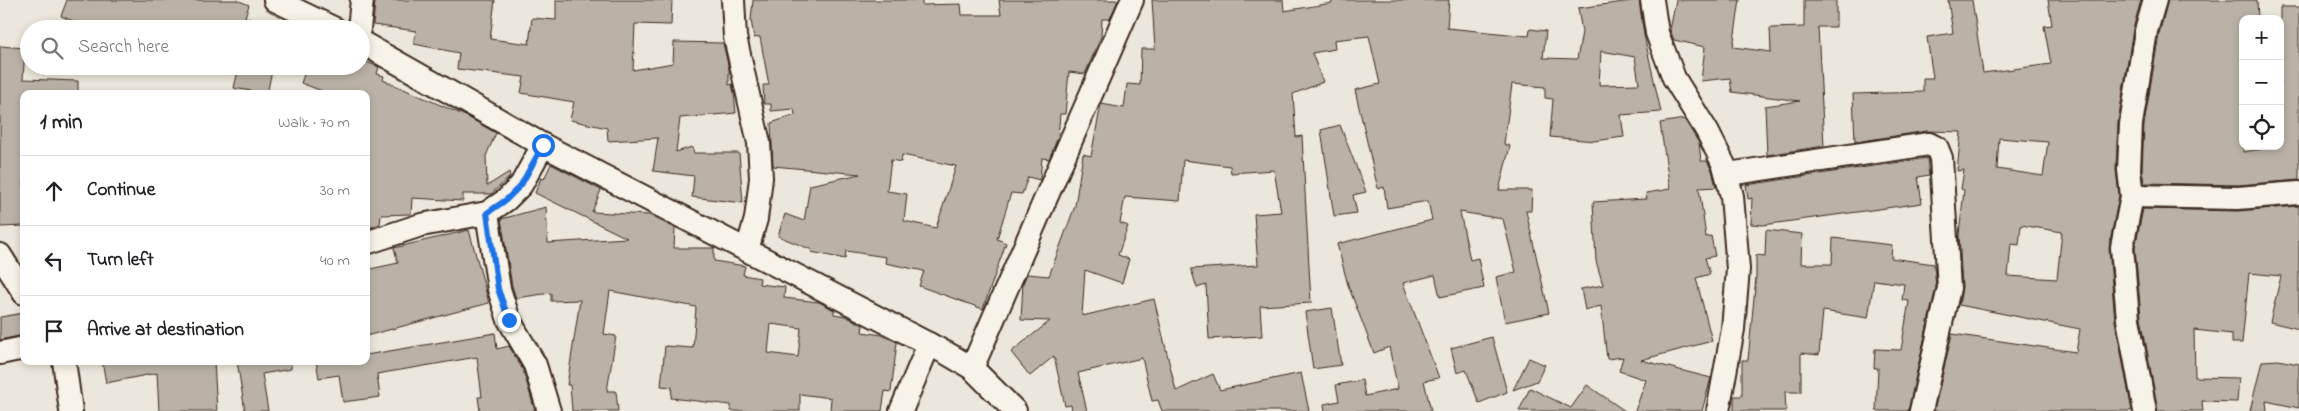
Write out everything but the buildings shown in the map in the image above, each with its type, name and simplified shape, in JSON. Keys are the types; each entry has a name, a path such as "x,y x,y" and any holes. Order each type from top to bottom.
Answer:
{"street":[{"path":"274,0 316,20"},
{"path":"360,20 362,0"},
{"path":"732,0 735,37 759,143 761,178 756,219 747,250"},
{"path":"972,368 1132,0"},
{"path":"1652,0 1657,32 1674,78 1707,131 1728,174 1732,196 1738,269 1733,329 1718,411"},
{"path":"2145,411 2128,319 2122,247 2132,196 2130,170 2131,124 2146,31 2155,0"},
{"path":"370,47 543,145 972,368 1015,411"},
{"path":"1728,174 1929,144 1937,148 1941,158 1949,288 1921,411"},
{"path":"370,242 420,225 487,213 506,200 521,185 543,145"},
{"path":"2132,196 2238,198 2299,193"},
{"path":"487,213 498,289 509,320 535,365 549,411"},
{"path":"0,255 20,287"},
{"path":"901,411 929,344"},
{"path":"0,353 20,349"},
{"path":"65,365 71,411"}],"route":[{"path":"509,320 498,289 487,213 506,200 521,185 543,145"}]}
